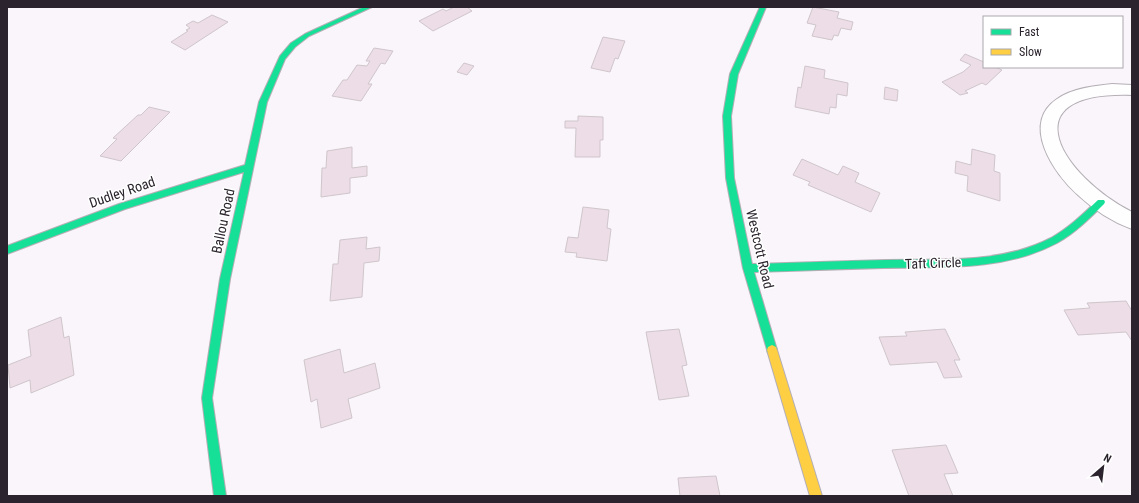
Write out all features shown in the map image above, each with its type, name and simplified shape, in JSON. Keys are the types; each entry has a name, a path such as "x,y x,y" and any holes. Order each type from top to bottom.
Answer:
{"street":[{"name":"Ballou Road","path":"220,496 207,398 225,279 263,102 282,58 293,45 308,35 369,7"},
{"name":"Westcott Road","path":"763,7 734,74 727,116 730,178 748,268 816,496"},
{"path":"1132,90 1108,89 1087,91 1070,97 1058,106 1051,118 1048,132 1052,148 1063,166 1079,185 1101,202 1132,221"},
{"name":"Dudley Road","path":"7,250 122,206 249,167"},
{"name":"Taft Circle","path":"748,268 966,262 993,259 1021,253 1044,245 1070,230 1101,202"}],"building":[{"path":"454,7 467,7 472,11 433,31 419,21 443,9 446,11"},
{"path":"813,7 839,12 837,18 853,22 851,30 841,28 838,36 834,35 832,40 812,36 816,25 807,23"},
{"path":"212,15 228,22 185,50 171,42 188,31 186,30 190,28 186,25 193,21 198,23"},
{"path":"603,37 625,41 618,59 615,58 610,72 591,68"},
{"path":"374,48 393,51 385,64 381,63 368,84 372,84 361,101 332,96 343,80 347,80 357,65 367,66 370,61 366,61"},
{"path":"965,54 983,62 983,68 997,68 1002,70 986,85 982,83 965,91 968,93 960,95 942,82 963,72 971,65 960,60"},
{"path":"464,63 474,66 467,75 457,72"},
{"path":"805,66 825,70 824,78 848,83 847,96 837,94 836,108 830,107 829,114 795,107 798,87 801,88"},
{"path":"885,87 898,90 897,101 884,99"},
{"path":"149,107 170,112 121,161 100,156 117,139 113,138"},
{"path":"578,116 603,117 603,140 600,140 600,157 575,157 576,128 565,128 565,121 578,121"},
{"path":"352,147 352,168 367,166 367,176 350,178 350,193 321,197 322,168 326,168 327,151"},
{"path":"972,149 995,155 994,171 1000,173 1000,201 967,191 968,176 955,173 956,161 971,165"},
{"path":"802,159 838,175 843,166 859,173 855,182 880,193 871,212 808,185 810,182 793,175"},
{"path":"583,207 609,210 607,228 611,229 607,261 576,257 577,253 565,252 568,237 578,238"},
{"path":"367,237 366,249 380,247 379,261 364,263 362,297 330,301 333,264 338,264 340,240"},
{"path":"1126,301 1132,311 1132,341 1126,332 1078,335 1064,310 1090,308 1087,303"},
{"path":"61,317 64,338 69,336 74,375 31,393 30,380 10,388 8,365 31,356 28,330"},
{"path":"679,329 687,365 682,366 689,396 659,400 646,332"},
{"path":"945,329 960,360 954,360 962,377 944,378 937,362 890,365 879,337 907,336 905,332"},
{"path":"340,349 344,373 375,363 380,388 348,399 352,418 321,428 317,399 311,402 304,360"},
{"path":"946,445 958,473 944,474 953,496 909,496 892,450"},
{"path":"716,476 720,496 680,496 678,478"}],"traffic: fast":[{"path":"220,496 207,398 225,279 263,102 282,58 293,45 307,35 369,7"},
{"path":"763,7 734,74 727,116 730,178 748,268 772,350"},
{"path":"7,250 122,206 249,167"},
{"path":"748,268 953,263 972,262 1010,256 1046,244 1061,236 1075,226 1101,202"}],"traffic: slow":[{"path":"772,350 816,496"}]}
